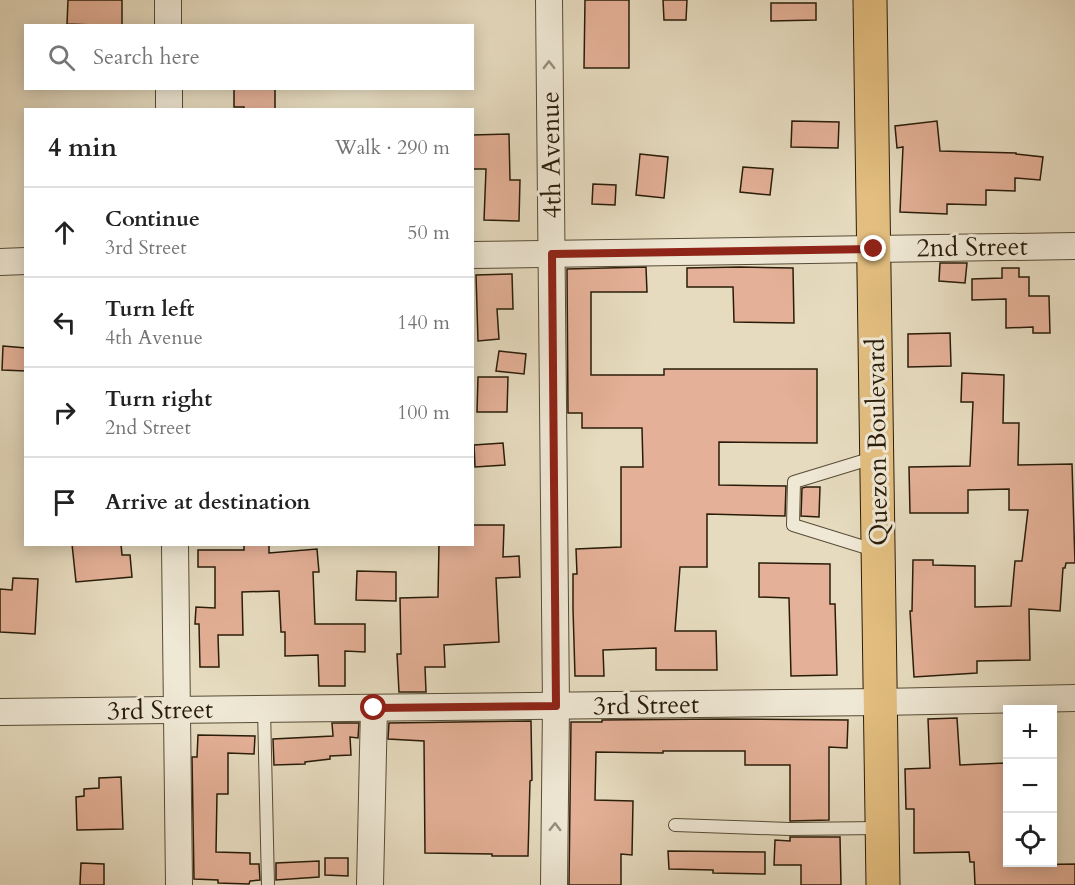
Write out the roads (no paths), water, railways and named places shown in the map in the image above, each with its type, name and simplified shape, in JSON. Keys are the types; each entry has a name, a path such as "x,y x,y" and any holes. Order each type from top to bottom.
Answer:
{"highway":[{"name":"Quezon Boulevard","path":"870,0 883,885"}],"street":[{"path":"168,0 168,24"},
{"name":"4th Avenue","path":"549,0 556,706 554,885"},
{"path":"169,90 169,108"},
{"name":"2nd Street","path":"474,255 1075,246"},
{"path":"0,262 24,261"},
{"path":"175,546 179,885"},
{"name":"3rd Street","path":"0,712 1075,698"},
{"path":"370,885 374,708"}],"lane":[{"path":"877,457 794,482 793,525 878,552"},
{"path":"264,709 268,885"},
{"path":"675,825 789,829 882,828"}]}
